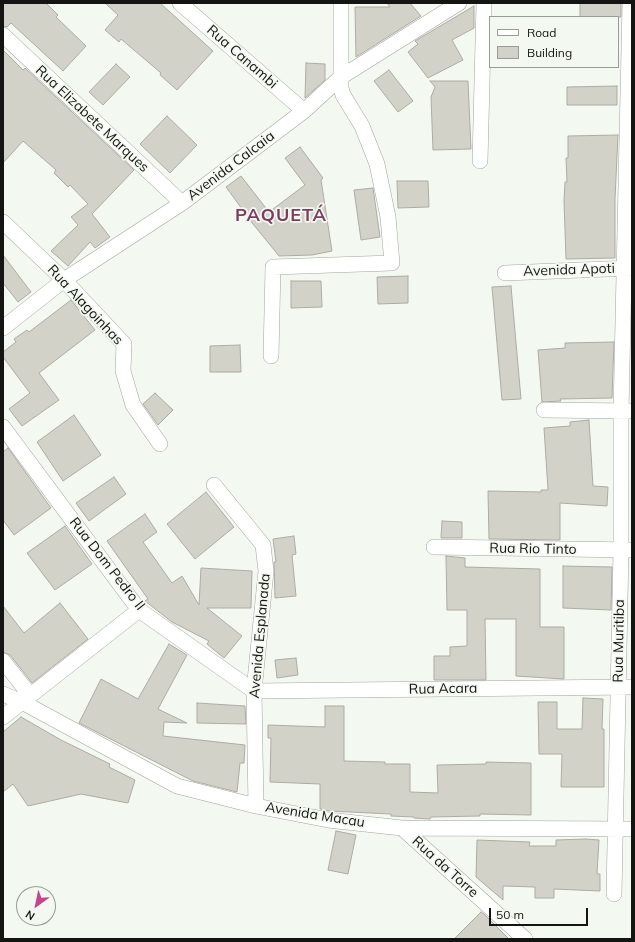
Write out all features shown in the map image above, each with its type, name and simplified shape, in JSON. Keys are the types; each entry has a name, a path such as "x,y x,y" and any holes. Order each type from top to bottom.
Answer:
{"street":[{"path":"271,356 273,267 392,263 388,218 377,164 362,126 343,95 340,78 341,3"},
{"name":"Avenida Calcaia","path":"3,328 64,280 182,203 304,111 340,78 459,3"},
{"path":"480,161 484,3"},
{"name":"Rua Muritiba","path":"614,894 615,828 625,687 630,3"},
{"name":"Rua Canambi","path":"183,4 304,111"},
{"name":"Rua Elizabete Marques","path":"3,35 182,203"},
{"name":"Rua Alagoinhas","path":"3,222 64,280 124,344 124,371 133,405 160,444"},
{"name":"Avenida Apoti","path":"505,273 628,268"},
{"path":"544,410 627,411"},
{"name":"Rua Dom Pedro II","path":"3,427 140,610 254,691"},
{"name":"Avenida Esplanada","path":"214,485 263,545 266,571 254,691 256,806"},
{"name":"Rua Rio Tinto","path":"434,547 627,550"},
{"path":"3,717 140,610"},
{"path":"3,661 26,699"},
{"name":"Rua Acara","path":"254,691 625,687"},
{"name":"Avenida Macau","path":"3,694 26,699 177,786 256,806 328,820 402,828 632,829"},
{"name":"Rua da Torre","path":"402,828 525,939"}],"building":[{"path":"3,3 46,3 58,15 56,17 86,46 63,71 11,23 7,27 3,26"},
{"path":"105,3 160,3 213,51 177,90 160,75 161,73 121,39 119,42 105,30 118,15"},
{"path":"387,3 410,3 421,16 356,57 355,7 390,7"},
{"path":"580,3 621,3 621,17 580,16"},
{"path":"474,6 474,28 452,40 463,60 428,78 408,52 418,44 415,41"},
{"path":"3,50 23,70 25,68 134,170 92,214 110,237 95,248 90,242 68,266 51,251 78,225 71,217 88,204 70,185 68,187 54,173 56,170 23,141 3,163"},
{"path":"306,63 325,64 325,80 305,98"},
{"path":"116,64 130,77 103,105 89,92"},
{"path":"389,70 413,101 398,112 374,81"},
{"path":"430,81 468,81 471,149 433,150 431,97 435,87"},
{"path":"617,86 617,105 567,105 567,87"},
{"path":"167,116 197,145 170,173 140,144"},
{"path":"618,135 615,199 615,258 566,259 564,201 565,182 567,182 566,158 568,158 568,136"},
{"path":"300,147 323,178 321,180 332,251 312,255 279,256 226,187 241,176 269,212 305,185 285,158"},
{"path":"397,181 428,181 429,207 398,208"},
{"path":"373,188 380,237 361,240 354,190"},
{"path":"3,255 31,292 18,302 3,283"},
{"path":"408,276 408,303 378,304 377,277"},
{"path":"291,281 321,281 322,307 291,308"},
{"path":"511,286 521,399 502,400 492,287"},
{"path":"71,300 95,330 39,373 59,400 22,426 9,409 30,393 3,357 3,352 16,342 14,339 27,330 29,332"},
{"path":"614,342 612,398 560,399 561,401 542,402 538,350 565,348 565,343"},
{"path":"240,345 241,372 210,372 210,346"},
{"path":"155,393 173,410 158,425 143,404"},
{"path":"74,415 101,455 63,481 37,442"},
{"path":"589,420 593,486 608,487 607,506 560,503 560,540 489,539 488,491 541,492 541,490 548,490 544,428 570,426 570,422"},
{"path":"8,448 51,508 14,535 3,520 3,452"},
{"path":"114,477 126,494 89,521 76,503"},
{"path":"206,492 234,527 195,559 167,524"},
{"path":"145,514 157,532 143,542 172,583 182,576 199,605 201,568 252,571 251,608 207,608 242,636 224,658 207,644 209,641 172,622 145,601 148,599 107,541"},
{"path":"442,521 462,522 462,538 441,538"},
{"path":"65,526 92,564 55,590 27,553"},
{"path":"294,536 296,554 292,555 296,596 275,598 274,562 276,562 273,539"},
{"path":"446,556 465,558 465,567 540,569 540,627 564,627 564,679 516,676 516,619 485,619 486,680 434,680 434,656 450,656 450,647 467,646 467,610 447,610"},
{"path":"563,566 612,567 611,610 563,608"},
{"path":"60,603 88,639 32,683 10,655 3,652 3,606 24,633"},
{"path":"169,644 187,655 158,709 187,723 164,722 163,736 245,745 244,763 240,763 237,792 193,781 79,723 101,679 138,699"},
{"path":"296,658 298,675 277,678 275,660"},
{"path":"583,698 603,699 602,729 604,729 604,787 561,787 562,754 539,754 538,702 557,702 557,729 582,729"},
{"path":"197,703 245,706 246,724 197,723"},
{"path":"325,706 344,706 344,761 410,764 410,792 438,793 437,765 486,764 486,762 531,763 531,815 480,814 480,816 431,817 430,819 391,816 391,814 329,811 320,809 320,784 270,782 271,738 268,738 268,725 325,727"},
{"path":"21,717 61,740 110,764 109,767 135,780 128,803 81,794 28,806 13,784 3,792 3,732"},
{"path":"336,831 356,835 348,874 328,870"},
{"path":"477,840 530,842 529,846 556,846 556,840 599,840 597,874 600,874 600,891 554,889 554,898 535,898 535,887 503,886 503,900 476,877"},
{"path":"481,912 484,914 509,939 454,939"}],"district":[{"name":"PAQUETÁ","path":"281,216"}]}
